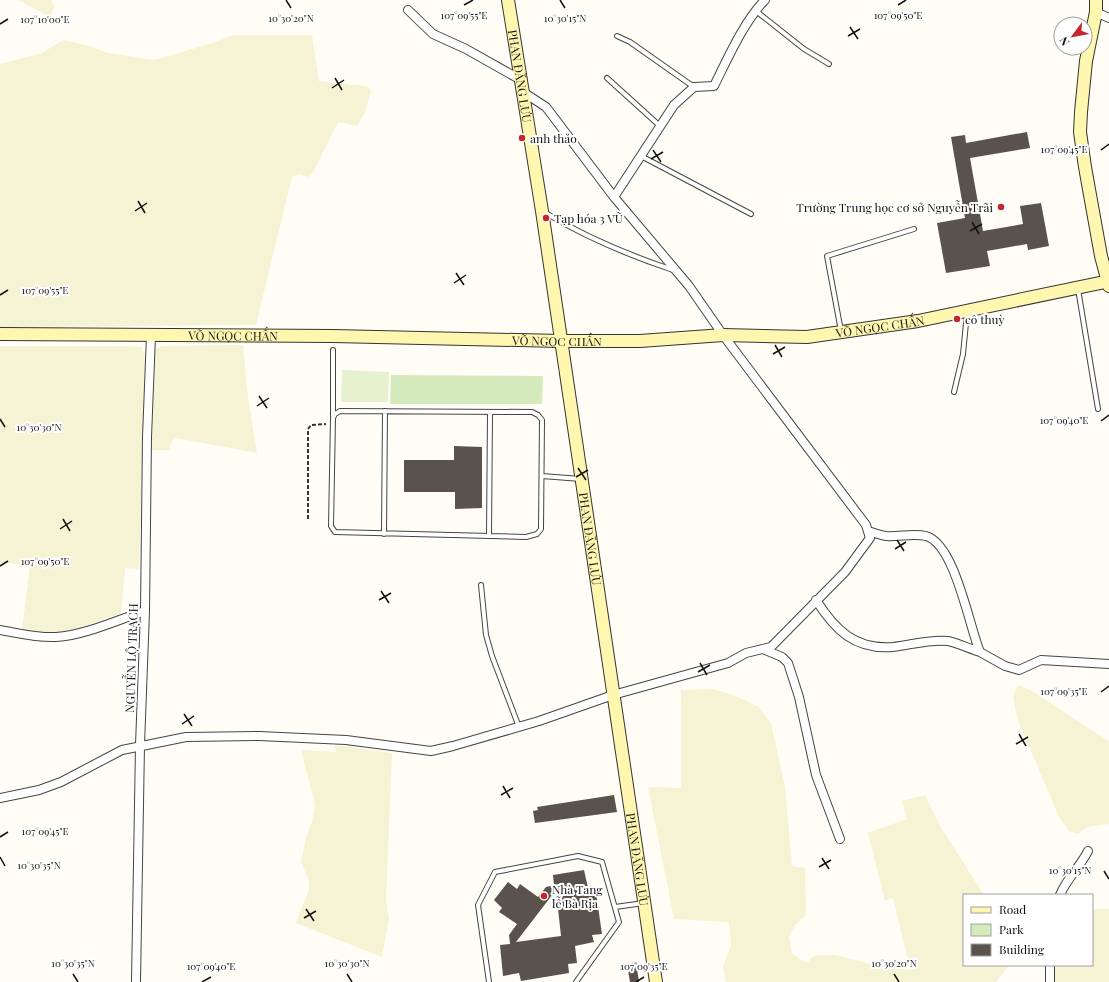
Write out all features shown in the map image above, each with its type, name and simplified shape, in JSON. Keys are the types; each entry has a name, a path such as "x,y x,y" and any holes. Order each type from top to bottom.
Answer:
{"street":[{"name":"PHAN ĐĂNG LƯU","path":"507,0 542,210 656,982"},
{"path":"614,197 674,105 694,87 714,86 732,50 756,10 765,0"},
{"path":"1096,6 1109,18"},
{"path":"1096,6 1086,61 1080,132 1084,167 1101,256 1109,282"},
{"path":"0,798 39,790 61,782 116,752 140,745 186,737 259,736 346,740 431,751 519,727 613,696 728,663 746,653 771,647 845,572 870,538 866,525 723,335 689,286 614,197 546,106 522,86 466,49 433,34 408,10"},
{"name":"VÕ NGỌC CHẤN","path":"0,334 561,341 640,341 723,335 807,337 841,333 967,312 1078,287 1109,282"},
{"name":"NGUYỄN LỘ TRẠCH","path":"136,982 140,745 145,611 147,437 151,335"},
{"path":"868,531 886,536 926,536 935,541 942,550 956,577 980,652"},
{"path":"816,600 834,626 862,644 873,647 893,647 917,642 949,642 980,652 1005,666 1019,670 1041,660 1109,664"},
{"path":"0,630 36,637 55,637 74,634 145,611"},
{"path":"763,649 782,657 788,663 799,697 816,775 840,839"},
{"path":"1060,894 1066,881 1082,862 1088,851"},
{"path":"1050,966 1050,982"}],"lane":[{"path":"756,10 804,49 829,64"},
{"path":"617,36 630,42 694,87"},
{"path":"607,78 660,126"},
{"path":"641,156 751,214"},
{"path":"542,210 564,224 629,255 677,271"},
{"path":"841,333 827,256 914,229"},
{"path":"1078,287 1098,409"},
{"path":"954,392 963,354 967,312"},
{"path":"333,350 331,526 335,532 526,537 537,534 541,529 542,420 538,415 532,412 340,411 335,414 333,418"},
{"path":"384,534 385,411"},
{"path":"489,536 490,412"},
{"path":"542,476 581,479"},
{"path":"481,585 486,635 492,656 519,727"},
{"path":"489,982 478,905 495,872 578,856 602,862 619,922 576,982"},
{"path":"615,907 644,902"}],"path":[{"path":"308,520 308,429 311,425 333,424"}],"shaded area":[{"path":"18,0 52,0 54,8 51,14 46,15"},
{"path":"232,35 312,35 319,81 366,86 371,90 365,113 357,126 338,122 314,171 308,177 299,174 292,177 256,325 0,327 0,64 42,53 63,40 90,46 108,53 155,60 216,42"},
{"path":"0,346 129,346 141,347 145,354 139,569 125,568 121,613 60,635 38,635 22,630 30,565 0,563"},
{"path":"161,346 243,346 248,397 257,453 176,438 172,441 169,450 151,450 153,351"},
{"path":"1018,685 1030,690 1109,741 1109,824 1087,827 1078,834 1069,831 1059,817 1017,718 1013,695"},
{"path":"713,689 736,696 759,707 771,723 785,787 792,866 805,868 806,915 795,925 789,937 792,954 807,963 815,955 836,955 874,965 910,970 893,898 885,901 868,833 907,819 902,801 925,795 942,829 983,894 963,894 963,966 1009,966 996,982 726,982 723,967 731,945 729,922 674,919 648,787 681,788 681,690"},
{"path":"335,745 392,753 386,901 389,918 382,957 296,923 309,890 309,881 301,862 315,805 301,750 336,752"},
{"path":"1093,909 1109,909 1109,982 1054,982 1054,966 1093,966"}],"green space":[{"path":"342,370 389,372 388,402 341,402"},
{"path":"391,375 543,376 542,404 390,404"}],"building":[{"path":"1027,132 1030,148 970,158 983,231 1023,224 1020,206 1041,203 1049,246 1028,250 1027,244 987,251 990,266 946,273 937,223 965,218 951,137 965,135 966,143"},
{"path":"454,446 482,447 482,508 455,509 455,492 404,492 404,460 454,460"},
{"path":"614,795 617,812 535,823 533,811 538,810 537,807"},
{"path":"584,870 588,888 595,886 602,934 592,935 594,942 575,946 577,963 568,964 569,973 521,981 519,973 503,976 500,945 510,944 509,935 517,924 499,912 502,908 494,900 508,882 517,889 520,884 538,897 546,887 554,885 553,875","holes":["556,890 561,936 516,942"]},
{"path":"636,962 639,982 630,982 627,964"}],"place":[{"name":"anh thảo","path":"522,138"},
{"name":"Trường Trung học cơ sở Nguyễn Trãi","path":"1001,207"},
{"name":"Tạp hóa 3 VŨ","path":"546,218"},
{"name":"cô thuỳ","path":"957,319"},
{"name":"Nhà Tang lễ Bà Rịa","path":"544,896"}]}
